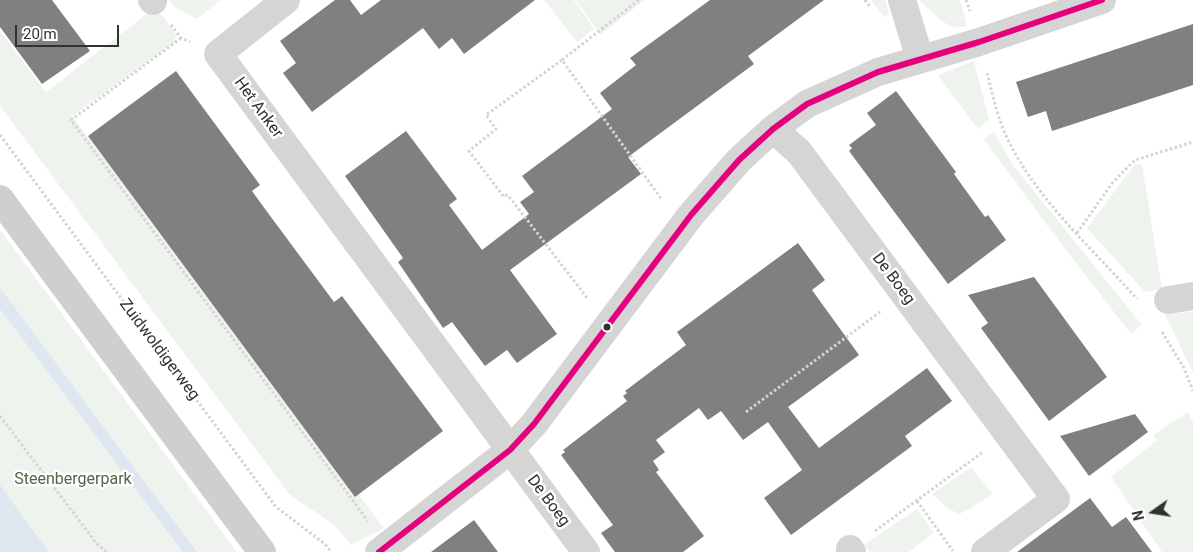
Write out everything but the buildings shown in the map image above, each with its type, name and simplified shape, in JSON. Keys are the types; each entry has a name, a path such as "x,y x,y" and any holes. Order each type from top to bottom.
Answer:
{"main road":[{"path":"0,199 262,552"}],"street":[{"path":"218,54 286,0"},
{"path":"902,0 920,59"},
{"path":"383,549 510,450 534,424 712,190 773,129 807,104 878,72 979,42 1102,0"},
{"name":"Het Anker","path":"218,54 510,450"},
{"name":"De Boeg","path":"773,129 799,152 1056,499 985,552"},
{"name":"De Boeg","path":"510,450 586,552"}],"path":[{"path":"152,0 181,38 218,54"},
{"path":"609,327 511,200 507,195 504,197 469,151 496,130 486,115 562,60 639,0"},
{"path":"181,38 71,120 383,549"},
{"path":"979,42 996,110 1009,142 1034,183 1142,304"},
{"path":"562,60 665,204"},
{"name":"Zuidwoldigerweg","path":"0,135 276,507 325,544 331,552"},
{"path":"1078,233 1113,182 1135,160 1193,142"},
{"path":"746,412 904,294"},
{"path":"1159,328 1179,360 1193,391"},
{"path":"0,416 97,544 108,552"},
{"path":"851,551 1008,434"},
{"path":"917,501 954,552"}],"green space":[{"path":"169,0 221,0 197,19 174,7"},
{"path":"544,0 574,0 594,29 577,42"},
{"path":"576,0 645,0 600,35"},
{"path":"871,0 885,0 889,13 884,17"},
{"path":"919,0 960,0 967,26 960,27 947,24"},
{"path":"149,12 162,15 177,36 173,43 72,116 384,528 351,545 334,525 289,494 0,106 0,31 46,92"},
{"path":"974,61 989,120 978,129 938,75"},
{"path":"994,132 1013,165 1142,325 1131,334 1046,224 984,139"},
{"path":"1135,164 1142,164 1162,289 1145,292 1087,228"},
{"name":"Steenbergerpark","path":"0,230 4,235 237,552 0,552"},
{"path":"1193,312 1193,373 1165,314"},
{"path":"1188,412 1193,422 1193,552 1162,552 1111,477 1157,440 1153,435"},
{"path":"971,467 993,494 959,514 947,508 932,494"},
{"path":"917,509 934,533 909,552 870,552 864,545"}],"shaded area":[{"path":"0,288 197,552 183,552 0,309"},
{"path":"0,485 49,552 0,552"}],"transit line":[{"path":"379,552 510,450 534,424 691,215 739,160 773,129 807,104 878,72 979,42 1102,0"}]}
